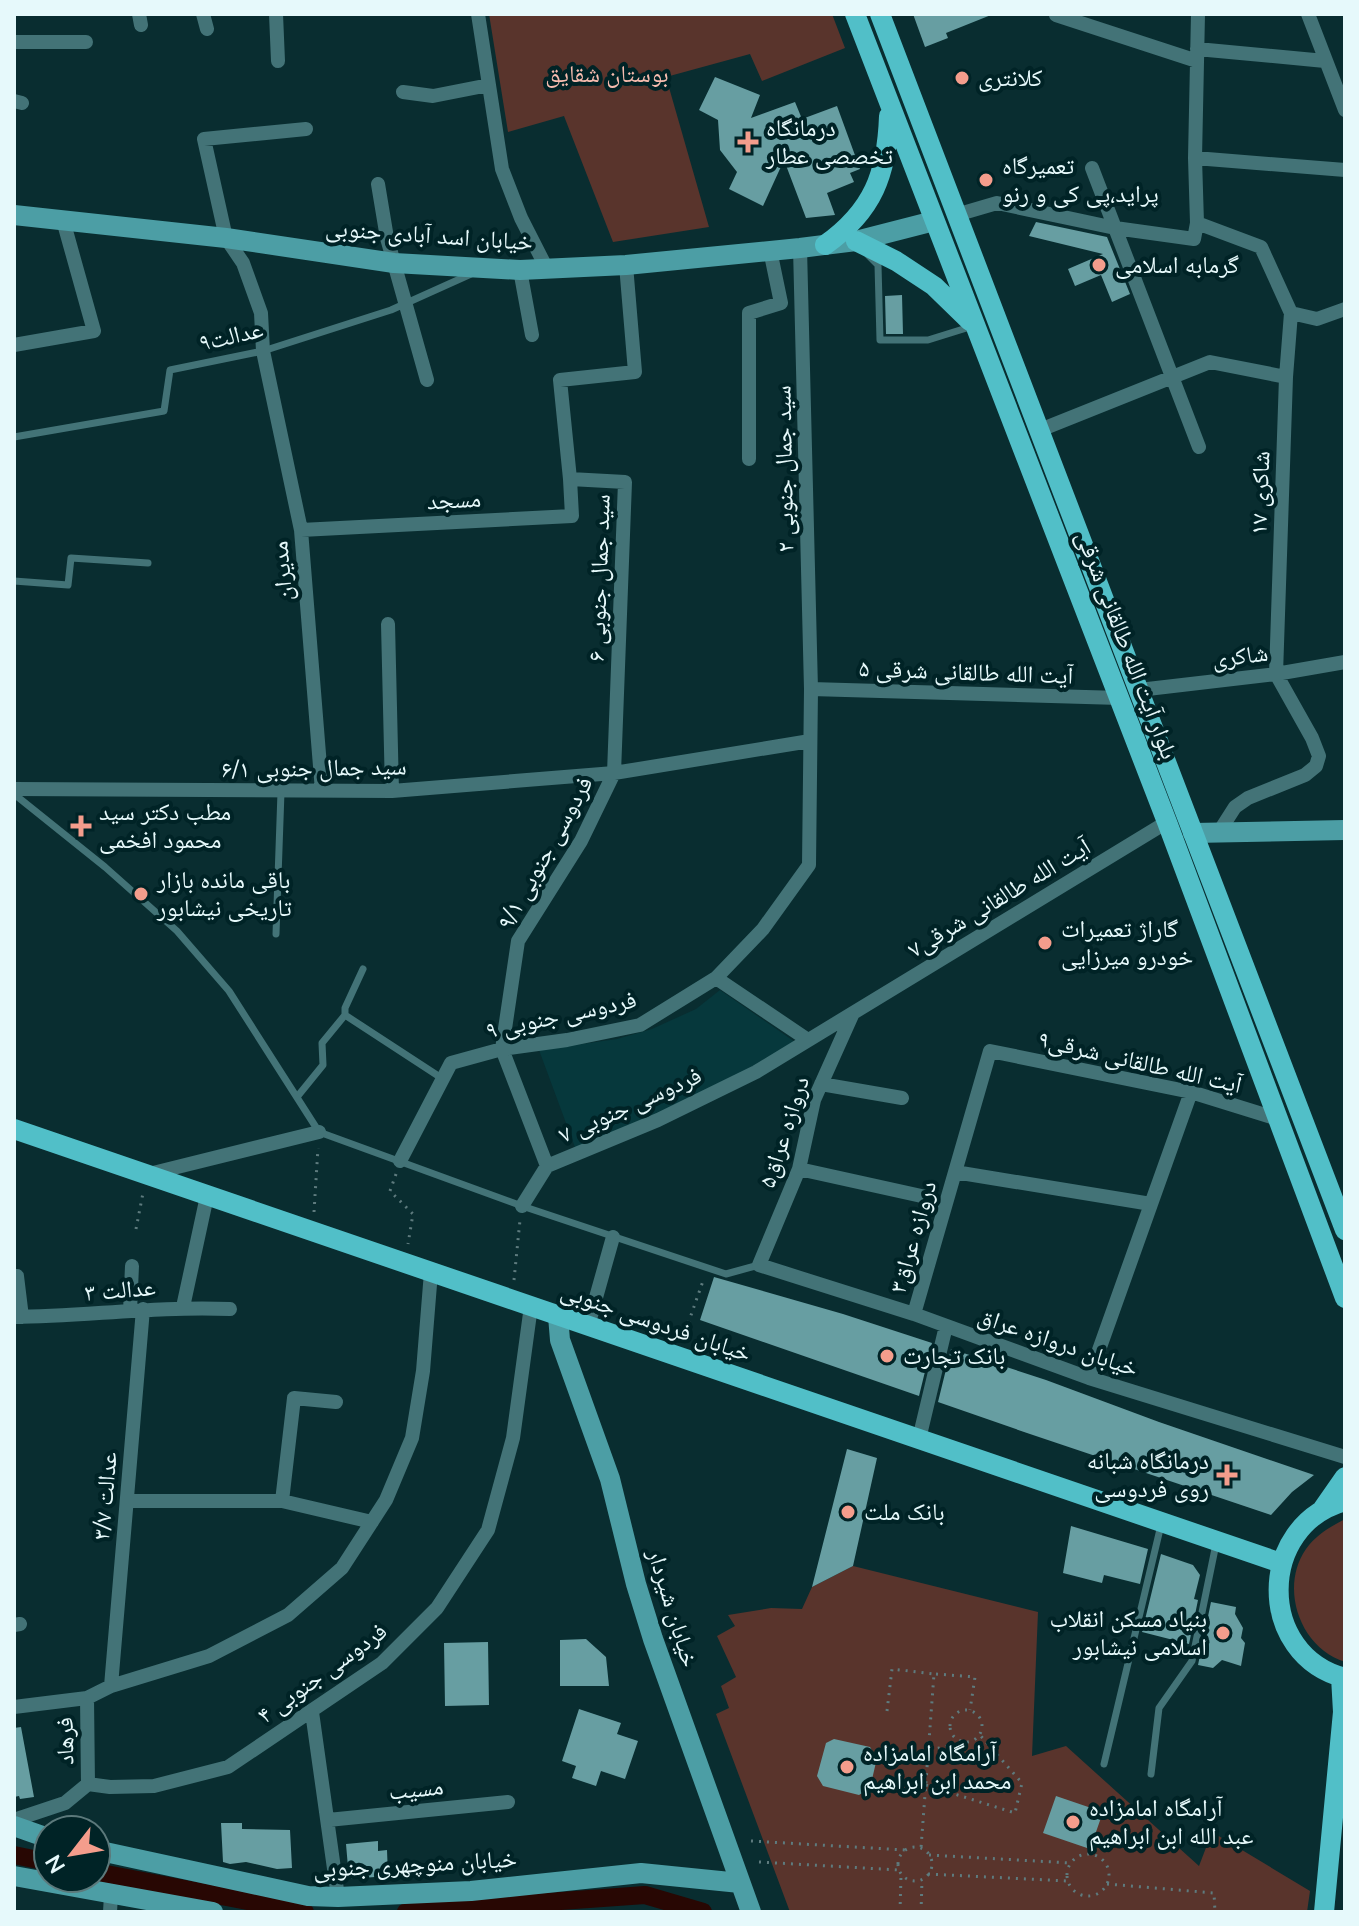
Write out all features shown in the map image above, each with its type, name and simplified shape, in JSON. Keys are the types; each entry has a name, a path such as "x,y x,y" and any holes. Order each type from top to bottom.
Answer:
{"main road":[{"name":"بلوار آیت الله طالقانی شرقی","path":"855,14 1120,698 1345,1298"},
{"name":"بلوار آیت الله طالقانی شرقی","path":"880,14 1345,1230"},
{"path":"825,245 848,229 876,187 886,153 890,105"},
{"path":"934,221 956,215"},
{"path":"856,241 896,261 934,286 975,325"},
{"name":"خیابان فردوسی جنوبی","path":"14,1129 1281,1563"},
{"path":"1322,1510 1345,1477"},
{"path":"1324,1912 1342,1724 1343,1678 1320,1666 1302,1651 1288,1632 1280,1610 1277,1587 1281,1563 1290,1542 1304,1524 1322,1510 1345,1501"}],"street":[{"path":"276,14 278,61"},
{"path":"478,14 502,169 521,218 547,269"},
{"path":"956,215 997,203 1115,228 1194,239 1197,223 1198,14"},
{"path":"1308,14 1345,110"},
{"path":"1056,15 1197,55 1325,61"},
{"path":"14,42 86,42"},
{"path":"403,92 433,96 489,85"},
{"name":"مدیران","path":"306,129 204,139 226,238 243,263 261,313 263,351 301,530 322,791"},
{"path":"1195,158 1345,170"},
{"path":"1092,168 1199,447"},
{"path":"378,184 394,263 427,380"},
{"name":"خیابان اسد آبادی جنوبی","path":"14,215 226,238 394,263 520,270 626,265 800,248 856,241 934,221"},
{"path":"14,345 94,331 63,220"},
{"path":"1197,223 1261,247 1291,313 1317,319 1345,309"},
{"name":"سید جمال جنوبی ۲","path":"800,248 811,689"},
{"path":"749,459 749,313 781,303 770,250"},
{"name":"سید جمال جنوبی ۶","path":"614,773 625,482 570,479 560,380 635,372 626,265"},
{"path":"520,270 532,335"},
{"name":"شاکری ۱۷","path":"1276,674 1291,313"},
{"path":"1040,430 1210,362 1286,377"},
{"name":"مسجد","path":"301,530 572,516 570,479"},
{"path":"388,624 392,791"},
{"name":"شاکری","path":"1139,690 1276,674 1345,662"},
{"path":"1219,832 1235,807 1248,798 1305,775 1318,762 1319,756 1312,738 1276,674"},
{"name":"آیت الله طالقانی شرقی ۵","path":"811,689 1120,698"},
{"name":"فردوسی جنوبی ۹","path":"400,1161 451,1063 502,1049 640,1025 716,978 763,929 809,865 811,689"},
{"name":"سید جمال جنوبی ۶/۱","path":"14,791 392,791 614,773 810,741"},
{"name":"فردوسی جنوبی ۹/۱","path":"502,1049 518,941 581,841 614,773"},
{"name":"آیت الله طالقانی شرقی۷","path":"853,1013 1167,822"},
{"path":"1193,833 1345,830"},
{"path":"716,978 808,1040"},
{"name":"فردوسی جنوبی ۷","path":"522,1206 547,1166 658,1120 756,1072 853,1013"},
{"name":"دروازه عراق۵","path":"759,1265 799,1169 814,1100 853,1013"},
{"path":"502,1049 547,1166"},
{"name":"آیت الله طالقانی شرقی۹","path":"990,1051 1191,1092 1278,1119"},
{"name":"دروازه عراق۳","path":"914,1314 990,1051"},
{"path":"821,1084 902,1098"},
{"path":"1089,1378 1191,1092"},
{"path":"147,1175 319,1132"},
{"path":"799,1169 926,1197"},
{"path":"955,1172 1151,1204"},
{"path":"183,1307 207,1196"},
{"path":"588,1326 613,1237"},
{"name":"خیابان دروازه عراق","path":"759,1265 914,1314 1089,1378 1345,1457"},
{"name":"عدالت ۳/۷","path":"111,1686 127,1501 137,1310 132,1266"},
{"path":"14,1707 87,1698 111,1686 209,1656 288,1615 342,1568 386,1500 412,1438 423,1371 431,1272"},
{"path":"17,1276 18,1317"},
{"name":"فردوسی جنوبی ۴","path":"88,1784 154,1786 228,1767 382,1663 437,1608 488,1530 513,1438 522,1303"},
{"name":"عدالت ۳","path":"18,1317 68,1317 183,1307 230,1309"},
{"name":"خیابان شیردار","path":"558,1316 560,1340 610,1479 653,1639 751,1912"},
{"path":"919,1439 946,1326"},
{"path":"282,1501 294,1398 336,1402"},
{"path":"127,1501 282,1501 372,1522"},
{"name":"فرهاد","path":"87,1698 88,1784"},
{"path":"312,1712 338,1897"},
{"path":"14,1820 65,1803 88,1784"},
{"name":"مسیب","path":"328,1820 508,1802"},
{"name":"خیابان منوچهری جنوبی","path":"112,1853 308,1896 471,1891 641,1873 740,1883"},
{"path":"14,1876 110,1904 213,1912"}],"lane":[{"path":"856,241 878,265 880,340 928,340 975,325"},
{"name":"عدالت۹","path":"14,437 164,411 170,370 263,351 406,303 480,269"},
{"path":"14,581 68,585 71,558 148,563"},
{"path":"14,791 177,931 229,991 319,1132 522,1206 726,1274 759,1265"},
{"path":"276,934 281,792"},
{"path":"297,1097 323,1065 322,1043 345,1015 345,1008 363,969"},
{"path":"345,1015 443,1079"},
{"path":"1104,1764 1162,1523"},
{"path":"1151,1774 1159,1708 1192,1661 1217,1541"}],"path":[{"path":"312,1232 319,1132"},
{"path":"400,1161 390,1191 413,1214 405,1263"},
{"path":"136,1229 147,1175"},
{"path":"522,1206 522,1303"},
{"path":"676,1356 708,1268"},
{"path":"887,1711 892,1669 975,1677 970,1710"},
{"path":"921,1848 934,1674"},
{"path":"926,1785 1015,1813 1022,1783 980,1735 982,1720 970,1710"},
{"path":"965,1742 955,1738 950,1723 956,1713 970,1710"},
{"path":"928,1750 965,1742 980,1735"},
{"path":"751,1841 905,1850 921,1848 929,1855 932,1866 922,1880 911,1881 900,1872 759,1862"},
{"path":"900,1912 898,1859 905,1850"},
{"path":"929,1855 1071,1863"},
{"path":"928,1874 1068,1881 1077,1892 1091,1896 1107,1884 1106,1864 1095,1855 1081,1855 1071,1863 1068,1881"},
{"path":"921,1912 922,1880"},
{"path":"1107,1884 1214,1893 1215,1912"}],"shaded area":[{"path":"720,990 795,1042 724,1082 576,1150 539,1050 617,1039 652,1029 696,1009"}],"green space":[{"name":"بوستان شقایق","path":"489,14 832,14 845,48 762,81 750,54 666,77 709,227 613,242 564,116 508,132"},
{"path":"1345,1519 1345,1662 1329,1655 1306,1630 1298,1615 1294,1581 1298,1564 1310,1544"},
{"path":"853,1566 1038,1612 1032,1756 1066,1746 1199,1866 1212,1832 1310,1891 1307,1912 790,1912 716,1714 729,1708 721,1686 736,1677 717,1636 735,1626 728,1615 771,1608 802,1609 812,1587"}],"building":[{"path":"913,14 991,15 946,33 948,38 925,47"},
{"path":"715,77 760,95 751,118 795,102 802,119 837,106 860,169 850,173 854,182 827,193 835,215 806,218 784,160 763,206 729,189 737,172 720,150 718,120 699,110"},
{"name":"گرمابه اسلامی","path":"1036,222 1107,237 1130,294 1112,302 1101,275 1075,286 1068,269 1103,254 1029,236"},
{"path":"902,295 903,334 886,334 885,296"},
{"path":"714,1277 932,1343 919,1396 700,1320"},
{"path":"951,1349 1314,1475 1292,1492 1271,1515 1027,1433 938,1402"},
{"name":"بانک ملت","path":"847,1449 877,1458 853,1566 812,1587"},
{"path":"1071,1526 1148,1549 1140,1584 1104,1575 1102,1583 1063,1573"},
{"path":"1161,1554 1193,1565 1200,1575 1189,1644 1142,1632"},
{"name":"بنیاد مسکن انقلاب اسلامی نیشابور","path":"1211,1602 1236,1607 1235,1614 1243,1628 1241,1638 1245,1643 1241,1666 1222,1660 1213,1668 1198,1665"},
{"path":"586,1639 606,1657 609,1686 560,1686 560,1640"},
{"path":"488,1642 489,1705 445,1706 444,1643"},
{"path":"579,1709 621,1723 617,1734 638,1741 625,1779 601,1771 596,1786 572,1778 576,1766 562,1761"},
{"path":"21,1727 34,1797 20,1799 19,1796 14,1797 14,1728"},
{"name":"آرامگاه امامزاده محمد ابن ابراهیم","path":"834,1739 870,1747 877,1758 870,1788 859,1795 823,1786 817,1776 826,1743"},
{"name":"آرامگاه امامزاده عبد الله ابن ابراهیم","path":"1056,1796 1103,1812 1090,1849 1043,1833"},
{"path":"221,1823 242,1823 242,1829 290,1830 292,1868 223,1862"},
{"path":"378,1841 378,1851 387,1850 388,1876 349,1879 346,1844"}],"waterway":[{"path":"14,1855 32,1859"},
{"path":"112,1875 305,1912"},
{"path":"406,1912 645,1895 703,1912"}],"place":[{"name":"کلانتری","path":"962,78"},
{"name":"درمانگاه تخصصی عطار","path":"748,142"},
{"name":"تعمیرگاه پراید،پی کی و رنو","path":"986,180"},
{"name":"گرمابه اسلامی","path":"1099,265"},
{"name":"مطب دکتر سید محمود افخمی","path":"81,826"},
{"name":"باقی مانده بازار تاریخی نیشابور","path":"141,894"},
{"name":"گاراژ تعمیرات خودرو میرزایی","path":"1045,943"},
{"name":"بانک تجارت","path":"887,1356"},
{"name":"درمانگاه شبانه روی فردوسی","path":"1227,1475"},
{"name":"بانک ملت","path":"848,1512"},
{"name":"بنیاد مسکن انقلاب اسلامی نیشابور","path":"1223,1633"},
{"name":"آرامگاه امامزاده محمد ابن ابراهیم","path":"847,1767"},
{"name":"آرامگاه امامزاده عبد الله ابن ابراهیم","path":"1073,1822"}]}
